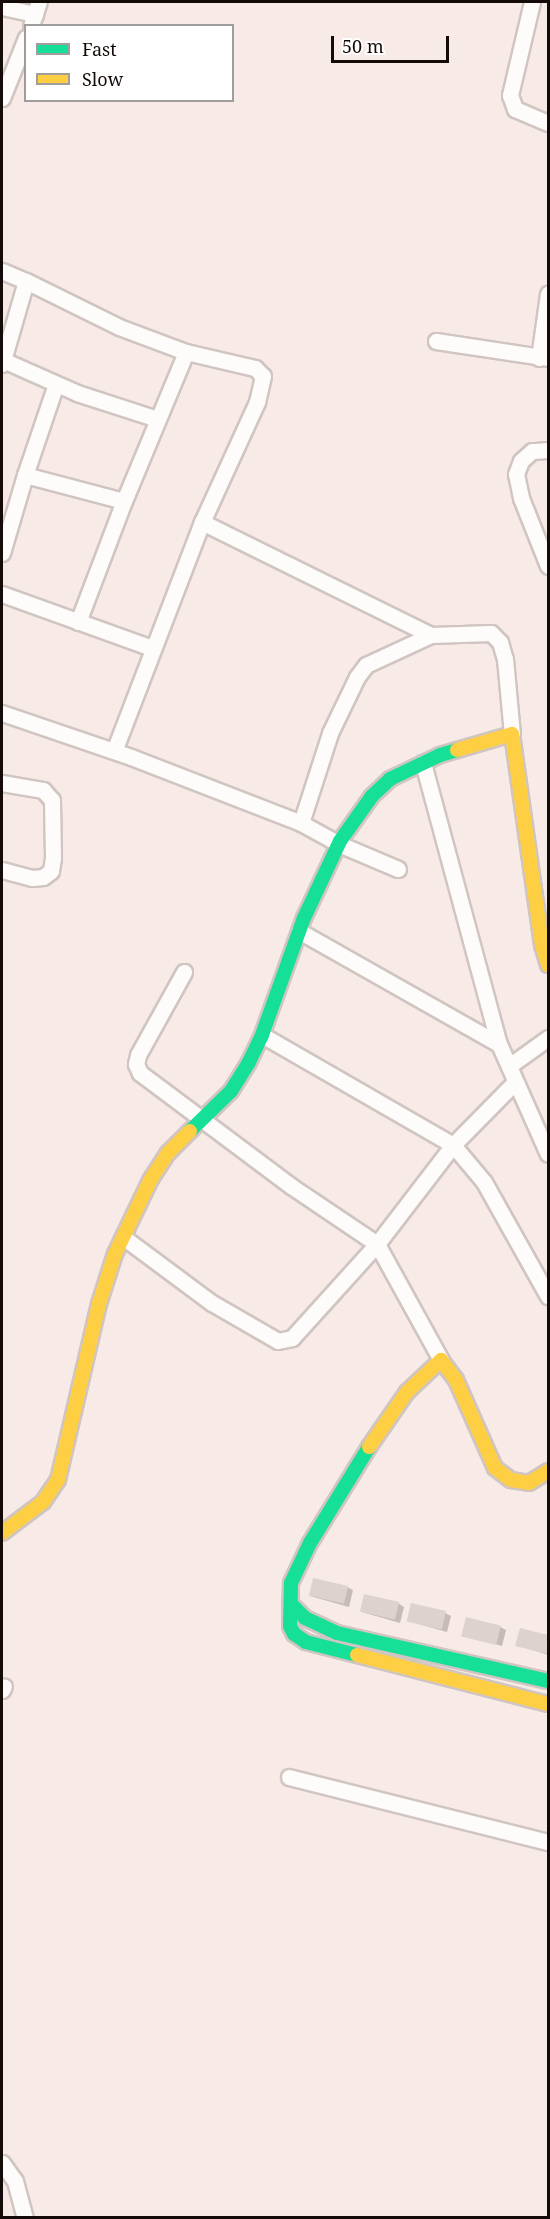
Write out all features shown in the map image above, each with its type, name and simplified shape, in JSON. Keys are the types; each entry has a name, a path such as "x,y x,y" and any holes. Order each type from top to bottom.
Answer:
{"street":[{"path":"532,2 510,95 515,109 549,123"},
{"path":"2,7 35,14"},
{"path":"2,98 24,44"},
{"path":"2,271 119,327 186,352 255,368 263,376 257,402 202,522 114,751"},
{"path":"26,281 2,362 56,384 157,419"},
{"path":"436,341 544,358 549,294"},
{"path":"78,622 123,501 186,352"},
{"path":"2,554 25,475 56,384"},
{"path":"549,450 532,451 520,461 516,474 521,498 549,566"},
{"path":"25,475 123,501"},
{"path":"202,522 431,635"},
{"path":"2,594 152,648"},
{"path":"301,823 330,733 357,677 366,666 431,635 478,631 491,633 500,642 505,659 512,734 542,945 549,965"},
{"path":"2,712 114,751 301,823 339,844 398,869"},
{"path":"2,1533 43,1502 58,1480 99,1304 115,1254 151,1179 168,1153 231,1091 262,1035 299,932 339,844 356,815 390,779 423,763 486,740 512,734"},
{"path":"423,763 499,1044 549,1154"},
{"path":"2,783 43,790 52,800 53,858 51,871 43,877 32,878 2,870"},
{"path":"299,932 499,1044"},
{"path":"184,972 138,1055 136,1064 140,1072 201,1121 376,1244 441,1360 456,1380 495,1468 511,1480 529,1483 549,1471"},
{"path":"262,1035 453,1145 484,1182 549,1296"},
{"path":"509,1066 549,1038"},
{"path":"123,1237 212,1303 278,1341 292,1338 376,1244 453,1145 515,1082"},
{"path":"441,1360 407,1392 346,1482 300,1561 291,1583 290,1626 294,1634 306,1642 549,1704"},
{"path":"291,1604 305,1618 337,1633 549,1681"},
{"path":"289,1778 549,1842"},
{"path":"2,2163 15,2181 25,2217"}],"building":[{"path":"313,1578 348,1586 344,1604 309,1596"},
{"path":"364,1594 399,1602 395,1620 360,1612"},
{"path":"411,1603 446,1611 442,1630 407,1622"},
{"path":"466,1617 501,1626 496,1645 461,1636"},
{"path":"520,1628 548,1635 548,1654 515,1646"}],"traffic: fast":[{"path":"190,1131 231,1091 249,1062 262,1035 304,918 340,841 372,796 390,779 440,755 457,750"},
{"path":"357,1655 306,1642 294,1634 290,1626 291,1583 310,1543 369,1447"},
{"path":"291,1604 305,1618 337,1633 548,1681"}],"traffic: slow":[{"path":"457,750 512,734 542,945 548,965"},
{"path":"2,1533 43,1502 58,1480 99,1304 115,1254 151,1179 168,1153 190,1131"},
{"path":"369,1447 407,1392 441,1360 456,1380 495,1468 511,1480 529,1483 548,1471"},
{"path":"357,1655 548,1704"}]}
